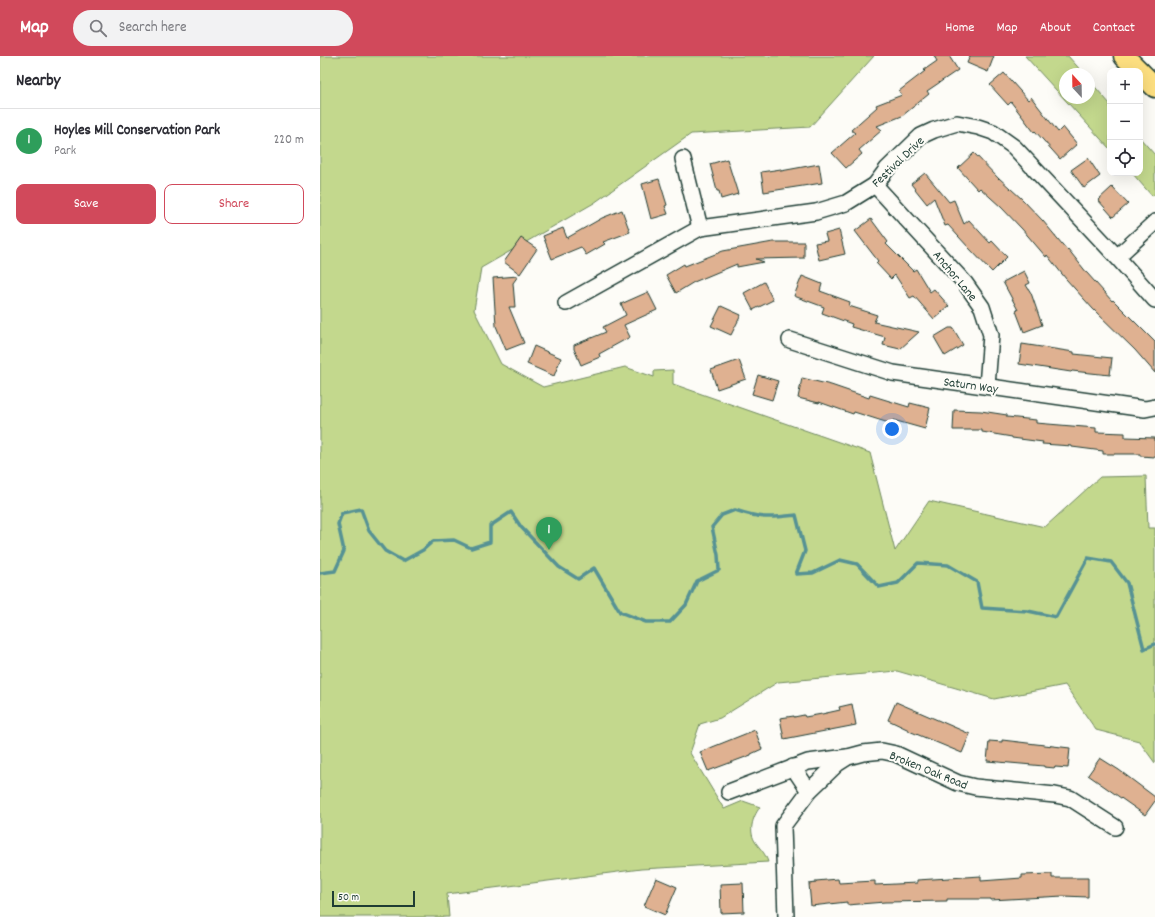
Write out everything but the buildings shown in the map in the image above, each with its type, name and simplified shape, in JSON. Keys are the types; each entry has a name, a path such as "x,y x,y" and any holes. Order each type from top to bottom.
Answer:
{"main road":[{"path":"1124,56 1136,68"},
{"path":"1143,75 1155,87"}],"street":[{"name":"Festival Drive","path":"566,303 700,228 816,212 846,203 875,184 887,169 921,136 934,130 957,123 978,127 993,132 1014,147 1155,300"},
{"path":"683,159 700,228"},
{"name":"Anchor Lane","path":"875,184 965,283 982,307 991,335 986,386"},
{"path":"1117,257 1155,222"},
{"name":"Saturn Way","path":"790,340 893,373 1145,409 1155,407"},
{"name":"Broken Oak Road","path":"786,917 783,826 809,791 837,764 848,757 863,753 882,751 896,754 958,783 988,790 1055,795 1070,798 1115,827"},
{"path":"729,792 808,762 848,757"},
{"path":"793,768 809,791"}],"green space":[{"path":"320,56 874,56 810,127 691,134 594,203 481,268 474,310 501,364 543,387 625,367 654,377 654,371 673,370 673,384 870,453 895,551 929,501 1045,527 1100,477 1146,476 1148,528 1155,528 1155,763 1139,741 1096,730 1065,685 994,699 897,671 778,682 720,718 700,724 690,753 724,809 743,801 760,807 753,820 752,834 768,862 641,869 447,894 449,917 320,917"},
{"path":"1025,56 1068,56 1079,68 1059,68 1059,93"},
{"path":"1095,87 1107,101 1107,146 1069,104 1095,104"},
{"path":"1143,141 1155,155 1155,194 1152,196 1135,176 1143,176"}],"waterway":[{"path":"320,573 335,571 344,551 338,524 342,513 361,509 369,531 385,551 403,561 423,550 433,541 454,540 471,548 490,542 490,526 511,512 521,527 559,567 578,579 594,568 620,612 646,622 670,622 686,605 697,581 719,570 718,555 712,527 722,515 735,510 766,517 796,515 805,551 796,574 813,573 840,560 857,564 879,587 898,583 918,563 948,565 977,582 982,608 1028,611 1056,617 1088,558 1111,562 1127,583 1144,649 1155,644"}],"place":[{"name":"Hoyles Mill Conservation Park","path":"549,550"}]}
